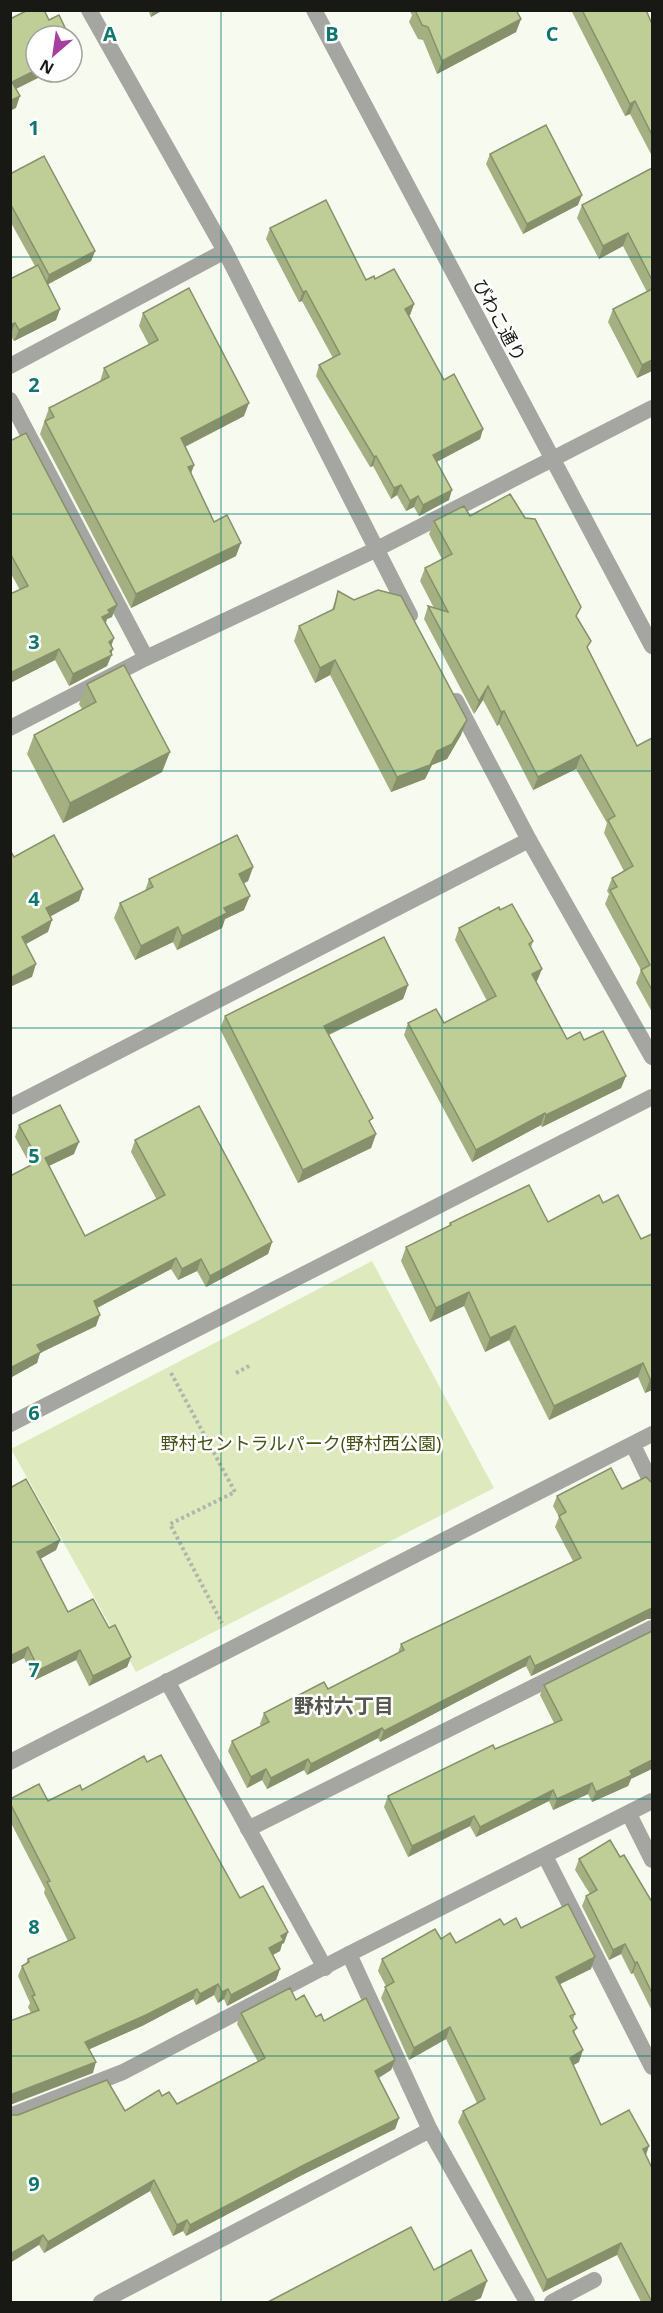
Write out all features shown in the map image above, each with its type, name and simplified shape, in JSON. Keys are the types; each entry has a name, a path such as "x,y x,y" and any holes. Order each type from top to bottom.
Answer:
{"street":[{"path":"89,10 225,251 419,633"},
{"name":"びわこ通り","path":"314,10 652,646"},
{"path":"10,366 225,251"},
{"path":"10,400 146,658"},
{"path":"10,728 146,658 375,550 652,408"},
{"path":"447,684 529,840 652,1057"},
{"path":"10,1107 529,840"},
{"path":"10,1424 652,1097"},
{"path":"10,1762 652,1434"},
{"path":"633,1445 652,1484"},
{"path":"248,1829 652,1629"},
{"path":"167,1681 325,1968"},
{"path":"10,2116 123,2072 349,1954 652,1801"},
{"path":"629,1814 652,1860"},
{"path":"545,1856 652,2067"},
{"path":"349,1954 430,2130 527,2302"},
{"path":"101,2302 430,2130"},
{"path":"552,2302 594,2280"}],"path":[{"path":"158,1349 235,1492 170,1524 234,1647"},
{"path":"236,1373 251,1365"}],"green space":[{"name":"野村セントラルパーク(野村西公園)","path":"372,1261 494,1488 136,1672 11,1449"}],"building":[{"path":"28,10 44,10 49,20 59,15 63,24 24,24 24,76 12,82 20,96 10,101 10,19"},
{"path":"415,10 516,10 521,19 442,61 428,27 422,25"},
{"path":"582,10 646,10 652,24 652,135 635,101 630,104"},
{"path":"546,125 582,195 527,224 490,154"},
{"path":"44,156 95,251 49,275 10,203 10,174"},
{"path":"652,168 652,280 628,233 603,246 582,205"},
{"path":"326,200 366,280 374,276 375,279 394,269 414,304 405,309 444,380 454,374 483,429 433,455 452,490 423,505 418,496 410,501 401,485 394,488 319,365 340,354 306,291 303,292 270,228"},
{"path":"38,265 60,309 19,330 15,323 10,325 10,279"},
{"path":"189,288 249,403 181,438 194,465 188,467 214,522 227,515 241,543 136,594 45,421 54,417 49,408 109,377 104,368 158,340 143,313"},
{"path":"652,289 652,360 642,365 613,309"},
{"path":"26,433 117,605 108,610 110,613 102,617 114,638 109,642 113,649 110,651 112,655 73,674 59,649 10,673 10,594 28,586 10,553 10,441"},
{"path":"510,494 525,518 535,519 581,607 576,616 591,641 587,647 637,746 652,738 652,990 641,970 650,965 610,890 617,887 612,878 633,866 608,820 615,816 581,755 538,777 504,711 501,712 488,686 479,701 428,606 448,612 425,568 452,554 434,521 464,506 470,516"},
{"path":"378,590 401,596 467,720 452,744 437,751 430,765 397,777 335,660 320,668 299,626 334,609 338,591 354,600"},
{"path":"124,665 170,752 70,803 34,735 96,702 87,684"},
{"path":"54,835 83,889 46,908 52,920 22,937 36,964 10,978 10,850 14,857"},
{"path":"237,835 253,867 239,874 250,896 224,908 227,913 182,936 178,927 141,946 120,903 153,887 149,879"},
{"path":"512,904 533,941 529,944 542,969 532,974 567,1039 580,1032 584,1040 603,1031 626,1076 546,1115 545,1113 476,1150 408,1023 436,1009 444,1023 496,996 459,928 499,907 500,910"},
{"path":"384,937 408,985 324,1026 373,1118 369,1121 376,1134 303,1170 225,1016"},
{"path":"60,1105 79,1142 45,1158 85,1236 165,1195 135,1140 199,1106 272,1242 210,1276 201,1259 182,1269 176,1258 94,1301 100,1315 37,1345 41,1352 10,1368 10,1176 39,1161 19,1125"},
{"path":"529,1185 548,1222 599,1195 603,1203 618,1195 641,1239 652,1234 652,1378 650,1379 643,1363 554,1406 515,1326 490,1338 469,1292 436,1308 406,1247"},
{"path":"611,1468 622,1489 646,1477 652,1482 652,1608 535,1666 530,1656 384,1731 382,1728 311,1764 308,1759 271,1778 266,1769 251,1777 232,1741 269,1722 264,1713 324,1682 328,1689 404,1650 401,1644 581,1558 559,1516 566,1512 557,1496"},
{"path":"26,1479 60,1540 37,1552 68,1612 93,1599 109,1628 115,1625 131,1657 93,1676 80,1650 39,1670 28,1647 10,1656 10,1488"},
{"path":"652,1631 652,1760 630,1771 632,1775 596,1792 592,1783 557,1799 553,1790 480,1827 474,1816 412,1846 388,1796 493,1745 495,1749 562,1720 544,1685"},
{"path":"161,1755 240,1898 263,1886 288,1932 281,1936 284,1940 269,1948 280,1969 231,1995 228,1989 222,1992 218,1984 200,1994 197,1989 85,2042 96,2062 10,2095 10,2021 39,2010 22,1966 29,1962 28,1959 75,1938 10,1799 39,1784 48,1801 80,1785 82,1790 144,1756 147,1762"},
{"path":"610,1840 620,1857 624,1855 652,1902 652,1993 637,1962 635,1963 625,1944 613,1950 586,1896 597,1890 579,1859"},
{"path":"568,1904 595,1957 556,1977 575,2014 570,2016 577,2028 573,2031 583,2050 570,2058 601,2125 629,2110 649,2146 643,2149 652,2168 652,2302 621,2243 547,2280 463,2111 485,2099 450,2027 414,2048 385,1987 394,1982 382,1959 435,1929 441,1939 450,1933 456,1943 500,1919 504,1925 516,1918 521,1928"},
{"path":"290,1988 296,2000 304,1995 316,2017 321,2014 324,2021 366,1998 395,2060 375,2071 399,2118 190,2225 187,2220 177,2225 154,2180 48,2242 43,2235 10,2254 10,2114 18,2115 107,2080 125,2111 159,2090 162,2096 169,2092 177,2104 265,2058 241,2013"},
{"path":"411,2227 434,2270 471,2250 487,2281 447,2302 268,2302"}],"district":[{"name":"野村六丁目","path":"344,1705"}]}
